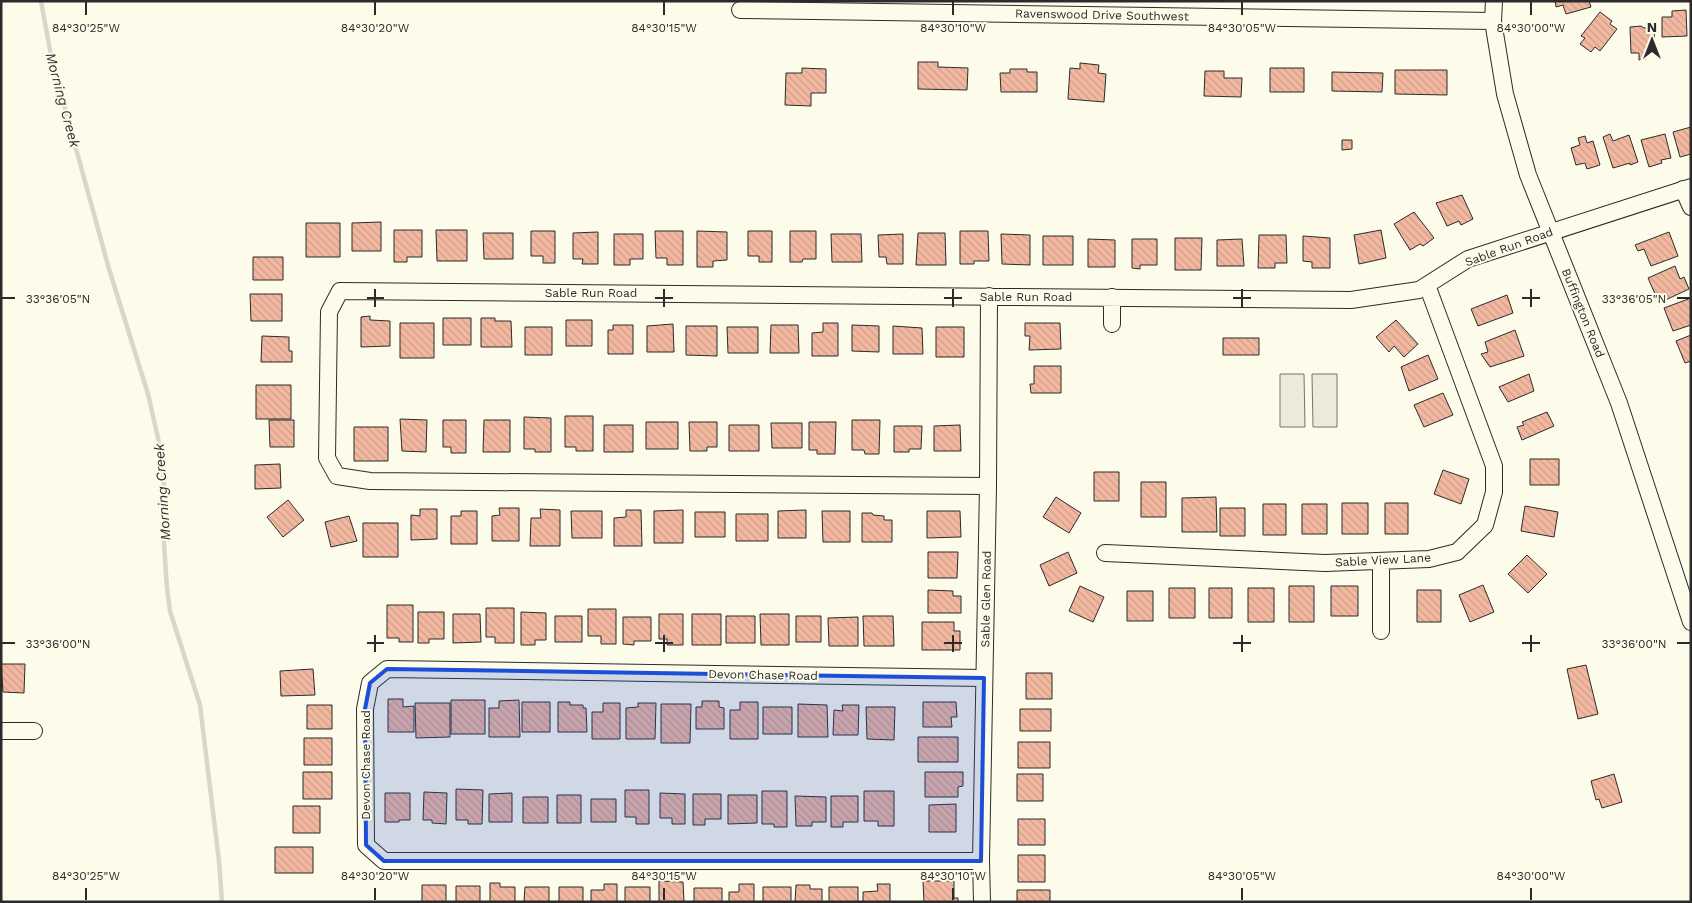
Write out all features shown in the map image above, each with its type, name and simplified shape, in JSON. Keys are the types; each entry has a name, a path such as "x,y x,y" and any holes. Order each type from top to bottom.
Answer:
{"street":[{"name":"Buffington Road","path":"1494,1 1493,21 1505,94 1528,175 1619,403 1691,622"},
{"name":"Ravenswood Drive Southwest","path":"740,10 1493,21"},
{"name":"Sable Run Road","path":"988,486 370,481 337,476 327,458 330,312 340,291 1351,300 1419,290 1468,259 1687,188"},
{"path":"1687,188 1691,207"},
{"name":"Sable View Lane","path":"1105,553 1325,563 1429,559 1457,552 1485,525 1494,492 1494,466 1427,285"},
{"name":"Sable Glen Road","path":"982,902 989,296"},
{"path":"1112,297 1112,324"},
{"path":"1381,561 1381,631"},
{"name":"Devon Chase Road","path":"981,861 384,861 366,845 365,709 370,683 387,670 984,678"},
{"path":"1,731 34,731"}],"highlighted area":[{"path":"387,669 984,678 981,861 384,861 366,845 365,709 370,683"}],"shaded area":[{"path":"1280,374 1304,374 1305,427 1280,427"},
{"path":"1312,374 1337,374 1337,427 1313,427"}],"building":[{"path":"1555,1 1589,1 1591,7 1566,14 1563,5 1556,7"},
{"path":"1686,10 1687,36 1662,37 1662,17 1672,17 1672,11"},
{"path":"1600,12 1612,21 1610,24 1617,29 1600,51 1595,47 1591,52 1580,44 1585,38 1581,36"},
{"path":"1641,26 1644,28 1654,27 1655,52 1646,53 1646,59 1639,60 1639,53 1631,53 1630,27"},
{"path":"918,62 938,62 938,67 968,68 967,90 918,89"},
{"path":"1080,63 1099,65 1098,73 1106,74 1104,102 1068,99 1070,68 1080,69"},
{"path":"802,68 826,69 826,93 811,93 811,106 785,105 786,73 802,73"},
{"path":"1270,68 1304,68 1304,92 1270,92"},
{"path":"1010,69 1027,69 1027,72 1037,72 1037,92 1001,92 1000,73 1010,73"},
{"path":"1395,70 1447,70 1447,95 1395,94"},
{"path":"1205,71 1224,71 1224,78 1242,78 1241,97 1204,96"},
{"path":"1332,72 1383,73 1382,92 1332,91"},
{"path":"1691,127 1691,154 1680,157 1673,132"},
{"path":"1610,134 1613,141 1629,135 1638,162 1613,168 1603,137"},
{"path":"1665,134 1671,158 1661,160 1662,163 1649,167 1641,140"},
{"path":"1585,136 1587,143 1593,141 1600,165 1587,169 1585,163 1576,165 1571,148 1580,145 1578,138"},
{"path":"1342,140 1352,140 1352,149 1342,150"},
{"path":"1462,195 1473,219 1461,225 1459,221 1447,226 1436,203"},
{"path":"1414,212 1434,238 1423,246 1420,244 1410,250 1394,224"},
{"path":"381,222 381,251 352,251 352,223"},
{"path":"306,223 340,223 340,257 306,257"},
{"path":"394,230 422,230 422,257 407,257 407,262 394,262"},
{"path":"436,230 467,230 467,261 437,261"},
{"path":"1381,230 1386,258 1359,264 1354,235"},
{"path":"531,231 555,231 555,263 543,263 543,256 531,256"},
{"path":"655,231 683,231 683,265 667,265 667,258 656,258"},
{"path":"697,231 727,232 727,260 713,261 713,267 697,267"},
{"path":"748,231 772,231 772,262 759,262 759,256 748,256"},
{"path":"790,231 816,231 816,259 790,262"},
{"path":"960,231 988,231 989,261 974,261 974,264 960,264"},
{"path":"598,232 598,264 582,264 583,259 573,259 573,233"},
{"path":"1669,232 1678,256 1651,266 1644,249 1638,251 1635,245"},
{"path":"483,233 513,233 513,259 484,259"},
{"path":"918,233 945,233 946,265 916,265"},
{"path":"614,234 643,234 643,259 630,259 630,265 614,265"},
{"path":"831,234 861,234 862,262 832,262"},
{"path":"903,234 903,264 887,264 886,257 879,257 878,235"},
{"path":"1001,234 1030,235 1030,265 1002,264"},
{"path":"1259,235 1286,235 1287,263 1275,263 1275,268 1258,268"},
{"path":"1043,236 1073,236 1073,265 1043,265"},
{"path":"1303,236 1330,238 1330,268 1312,268 1312,262 1303,261"},
{"path":"1175,238 1202,238 1201,270 1175,270"},
{"path":"1088,239 1115,240 1115,267 1088,267"},
{"path":"1132,239 1157,239 1157,265 1140,265 1140,269 1132,268"},
{"path":"1242,239 1244,266 1217,266 1217,240"},
{"path":"253,257 283,257 283,280 253,280"},
{"path":"1675,266 1680,279 1684,277 1689,289 1659,303 1648,278"},
{"path":"250,294 282,294 282,321 251,321"},
{"path":"1507,295 1513,313 1478,326 1471,309"},
{"path":"1691,298 1691,325 1673,331 1664,308"},
{"path":"370,316 370,320 390,321 390,346 361,347 361,317"},
{"path":"443,318 471,318 471,345 443,345"},
{"path":"481,318 495,318 495,321 511,321 512,347 481,347"},
{"path":"566,320 592,320 592,346 566,346"},
{"path":"1396,320 1418,344 1404,357 1394,346 1389,352 1376,337"},
{"path":"400,323 434,323 434,358 400,358"},
{"path":"823,323 838,323 838,356 812,356 812,333 823,332"},
{"path":"1025,323 1060,323 1061,349 1029,350 1030,336 1025,336"},
{"path":"673,324 674,352 647,352 647,326"},
{"path":"613,325 633,325 633,354 608,354 608,330 613,330"},
{"path":"771,325 798,325 799,353 770,353"},
{"path":"852,325 879,326 879,352 852,351"},
{"path":"686,326 717,326 717,356 686,355"},
{"path":"893,326 922,328 923,354 893,354"},
{"path":"525,327 552,327 552,355 525,355"},
{"path":"727,327 758,327 758,353 728,353"},
{"path":"936,327 964,327 964,357 936,357"},
{"path":"1515,330 1524,356 1490,367 1481,354 1488,352 1485,342"},
{"path":"1691,335 1691,361 1685,363 1676,341"},
{"path":"262,336 289,337 289,351 292,351 292,362 261,362"},
{"path":"1223,338 1259,338 1259,355 1223,355"},
{"path":"1428,355 1438,379 1409,391 1401,367"},
{"path":"1034,366 1061,366 1061,393 1031,393 1030,384 1034,384"},
{"path":"1529,374 1534,391 1508,402 1499,387"},
{"path":"256,385 291,385 291,419 256,419"},
{"path":"1443,393 1453,415 1424,427 1414,405"},
{"path":"1547,412 1554,426 1522,440 1517,427 1524,425 1522,422"},
{"path":"565,416 593,416 593,451 576,451 576,447 565,447"},
{"path":"524,417 551,418 551,452 535,452 535,449 524,449"},
{"path":"400,419 427,420 426,452 402,451"},
{"path":"269,420 294,420 294,447 270,447"},
{"path":"443,420 466,420 466,453 451,453 451,447 443,447"},
{"path":"484,420 510,420 510,452 483,452"},
{"path":"852,420 880,420 879,454 865,454 864,450 852,450"},
{"path":"646,422 678,422 678,449 646,449"},
{"path":"689,422 717,422 717,447 707,447 707,451 690,451"},
{"path":"809,422 836,422 835,454 817,454 817,450 809,450"},
{"path":"771,423 802,423 802,448 772,448"},
{"path":"604,425 633,425 633,452 604,452"},
{"path":"729,425 759,425 759,451 729,451"},
{"path":"960,425 961,451 934,451 934,426"},
{"path":"894,426 922,426 921,449 909,449 909,452 894,452"},
{"path":"354,427 388,427 388,461 354,461"},
{"path":"1530,459 1559,459 1559,485 1530,485"},
{"path":"280,464 281,488 255,489 255,465"},
{"path":"1443,470 1469,479 1461,504 1434,494"},
{"path":"1094,472 1119,472 1119,501 1094,501"},
{"path":"1141,482 1166,482 1166,517 1141,517"},
{"path":"1056,497 1081,513 1069,533 1043,517"},
{"path":"1216,497 1217,532 1182,532 1182,498"},
{"path":"288,500 304,520 283,537 267,517"},
{"path":"1342,503 1368,503 1368,534 1342,534"},
{"path":"1385,503 1408,503 1408,534 1385,534"},
{"path":"1263,504 1286,504 1286,535 1263,535"},
{"path":"1302,504 1327,504 1327,534 1302,534"},
{"path":"1525,506 1558,512 1554,537 1521,531"},
{"path":"499,508 519,508 519,541 492,541 492,516 500,515"},
{"path":"1220,508 1245,508 1245,536 1220,536"},
{"path":"420,509 437,509 437,539 411,540 411,515 420,516"},
{"path":"540,509 560,510 560,546 530,546 531,518 541,518"},
{"path":"626,510 641,510 642,546 614,546 614,518 626,517"},
{"path":"683,510 683,543 654,543 654,511"},
{"path":"806,510 806,538 778,538 778,511"},
{"path":"461,511 477,511 477,544 451,544 451,516 461,516"},
{"path":"571,511 602,511 602,538 572,538"},
{"path":"822,511 850,511 850,542 823,542"},
{"path":"927,511 960,511 961,537 927,538"},
{"path":"695,512 725,512 725,537 695,537"},
{"path":"862,513 872,513 873,515 884,516 884,520 892,520 892,542 862,542"},
{"path":"736,514 768,514 768,541 736,541"},
{"path":"349,516 357,541 331,547 325,522"},
{"path":"363,523 398,523 398,557 363,557"},
{"path":"928,552 958,552 957,578 928,578"},
{"path":"1068,552 1077,573 1049,586 1040,565"},
{"path":"1527,555 1547,574 1528,593 1508,574"},
{"path":"1483,585 1494,612 1470,622 1459,595"},
{"path":"1080,586 1104,597 1093,622 1069,611"},
{"path":"1289,586 1314,586 1314,622 1289,622"},
{"path":"1331,586 1358,586 1358,616 1331,616"},
{"path":"1169,588 1195,588 1195,618 1169,618"},
{"path":"1209,588 1232,588 1232,618 1209,618"},
{"path":"1248,588 1274,588 1274,622 1248,622"},
{"path":"928,590 953,591 953,596 961,596 961,613 928,613"},
{"path":"1417,590 1441,590 1441,622 1417,622"},
{"path":"1127,591 1153,591 1153,621 1127,621"},
{"path":"387,605 413,605 413,642 399,642 399,638 387,638"},
{"path":"486,608 514,608 514,643 495,643 495,637 486,637"},
{"path":"588,609 616,609 616,644 601,644 601,636 588,636"},
{"path":"418,612 444,612 444,639 429,639 429,643 418,643"},
{"path":"521,612 546,613 546,640 535,640 535,645 521,645"},
{"path":"453,614 480,614 481,642 453,643"},
{"path":"659,614 683,614 683,645 667,645 667,639 659,639"},
{"path":"692,614 721,614 721,645 692,645"},
{"path":"760,614 789,614 789,645 761,645"},
{"path":"555,616 582,616 582,642 555,642"},
{"path":"726,616 755,616 755,643 726,643"},
{"path":"796,616 821,616 821,642 796,642"},
{"path":"863,616 893,616 894,646 864,646"},
{"path":"623,617 651,617 651,641 634,641 634,645 623,644"},
{"path":"858,617 858,646 829,646 828,618"},
{"path":"922,622 954,622 954,631 960,631 960,650 922,650"},
{"path":"1,664 25,664 24,693 3,692"},
{"path":"1586,665 1598,714 1578,719 1567,669"},
{"path":"313,669 315,695 281,696 280,671"},
{"path":"1026,673 1052,673 1052,699 1026,699"},
{"path":"388,699 403,699 403,707 414,706 414,732 388,732"},
{"path":"451,700 485,700 485,734 451,734"},
{"path":"519,700 520,737 489,737 489,708 499,708 499,701"},
{"path":"702,701 719,701 719,707 724,708 724,729 696,729 696,707 702,707"},
{"path":"522,702 550,702 550,732 522,732"},
{"path":"558,702 570,702 570,705 583,705 583,708 586,708 587,732 558,732"},
{"path":"740,702 758,702 758,739 730,739 730,710 740,710"},
{"path":"923,702 956,702 957,717 951,717 952,727 923,727"},
{"path":"415,703 450,703 450,737 416,738"},
{"path":"603,703 620,703 620,739 592,739 592,712 603,712"},
{"path":"638,703 656,703 655,739 626,739 626,708 638,707"},
{"path":"661,704 691,704 690,743 661,743"},
{"path":"798,704 827,705 828,737 798,737"},
{"path":"307,705 332,705 332,729 307,729"},
{"path":"842,705 859,705 858,735 833,735 834,710 843,711"},
{"path":"763,707 792,707 792,734 763,734"},
{"path":"866,707 895,707 894,740 867,739"},
{"path":"1020,709 1051,709 1051,731 1020,731"},
{"path":"918,737 958,737 958,762 918,762"},
{"path":"304,738 332,738 332,765 304,765"},
{"path":"1018,742 1050,742 1050,768 1018,768"},
{"path":"303,772 332,772 332,799 303,799"},
{"path":"925,772 963,772 963,786 958,787 958,797 925,797"},
{"path":"1017,774 1043,774 1043,801 1017,801"},
{"path":"1614,774 1622,802 1602,808 1599,799 1596,800 1591,781"},
{"path":"456,789 483,790 482,824 468,824 468,820 456,820"},
{"path":"625,790 649,790 649,824 636,824 636,817 625,817"},
{"path":"762,791 787,791 787,827 774,827 774,824 762,824"},
{"path":"864,791 894,791 894,826 878,826 878,821 864,821"},
{"path":"424,792 447,793 446,824 432,823 432,820 423,820"},
{"path":"385,793 410,793 410,820 385,822"},
{"path":"512,793 512,822 489,822 489,794"},
{"path":"660,793 685,794 685,824 672,824 672,818 660,818"},
{"path":"693,794 721,794 721,819 705,819 705,825 693,825"},
{"path":"557,795 581,795 581,823 557,823"},
{"path":"728,795 757,795 757,823 728,824"},
{"path":"795,796 826,797 826,822 812,822 812,826 796,826"},
{"path":"831,796 858,796 858,822 843,822 843,827 831,827"},
{"path":"523,797 548,797 548,823 523,823"},
{"path":"591,799 616,799 616,822 591,822"},
{"path":"956,804 956,832 929,832 929,805"},
{"path":"293,806 320,806 320,833 293,833"},
{"path":"1018,819 1045,819 1045,845 1018,845"},
{"path":"275,847 313,847 313,873 275,873"},
{"path":"1018,855 1045,855 1045,882 1018,882"},
{"path":"659,881 683,882 684,902 659,902"},
{"path":"923,881 954,881 954,898 958,898 958,902 924,902"},
{"path":"490,883 500,883 500,887 515,887 515,902 490,902"},
{"path":"604,884 617,884 617,902 591,902 591,890 604,890"},
{"path":"739,884 754,884 754,902 729,902 729,892 739,892"},
{"path":"877,884 890,884 890,902 863,902 863,892 878,891"},
{"path":"422,885 446,885 446,902 422,902"},
{"path":"796,885 810,885 810,889 822,889 822,902 795,902"},
{"path":"456,886 480,886 480,902 456,902"},
{"path":"525,887 549,887 549,902 524,902"},
{"path":"559,887 583,887 583,902 559,902"},
{"path":"625,887 650,887 650,902 625,902"},
{"path":"763,887 791,887 791,902 763,902"},
{"path":"829,887 858,887 858,902 829,902"},
{"path":"694,888 722,888 722,902 694,902"},
{"path":"1017,890 1050,890 1050,902 1017,902"}],"waterway":[{"name":"Morning Creek","path":"41,1 52,61 109,269 148,394 158,438 164,482 164,544 170,611 200,705 219,861 222,902"}]}
